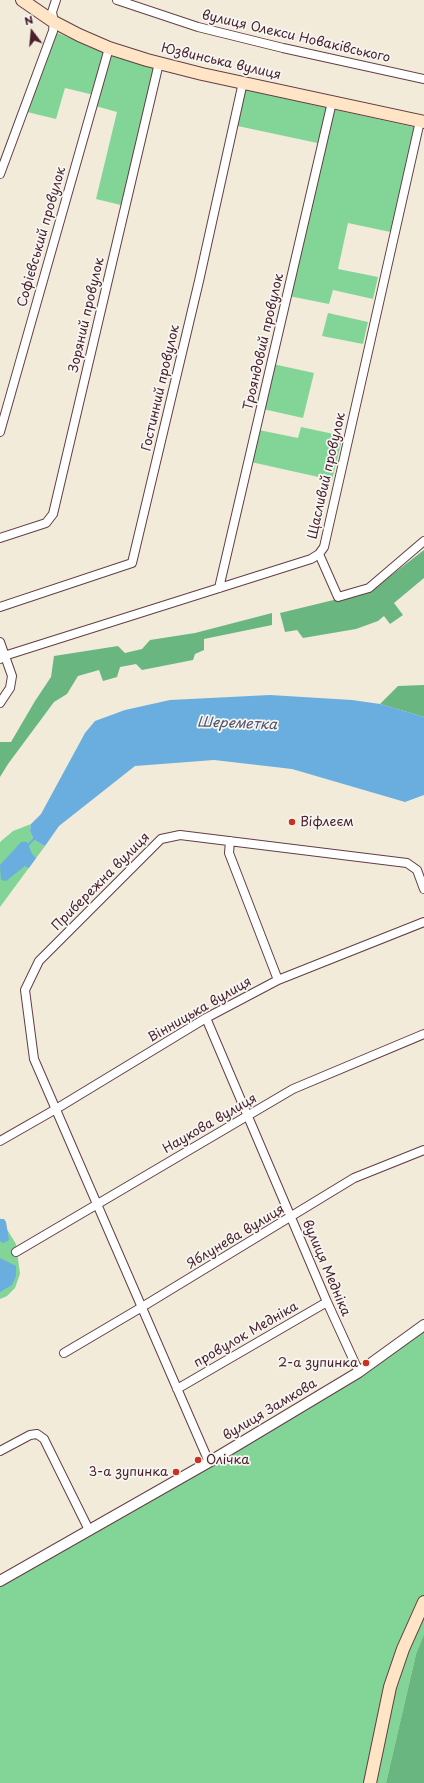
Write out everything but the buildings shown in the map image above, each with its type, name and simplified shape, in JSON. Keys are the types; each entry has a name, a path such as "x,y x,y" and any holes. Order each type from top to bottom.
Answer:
{"main road":[{"name":"Юзвинська вулиця","path":"22,0 54,22 108,48 202,74 422,122"},
{"path":"370,1783 377,1743 392,1681 403,1649 424,1602"}],"street":[{"path":"0,174 53,31 54,22 52,12 56,0"},
{"name":"вулиця Олекси Новаківського","path":"117,0 198,27 283,48 424,79"},
{"name":"Софієвський провулок","path":"0,432 108,48"},
{"name":"Зоряний провулок","path":"0,538 46,523 53,514 159,63"},
{"name":"Гостинний провулок","path":"0,607 132,563 199,281 243,82"},
{"name":"Трояндовий провулок","path":"219,588 332,102"},
{"name":"Щасливий провулок","path":"2,657 310,559 320,554 324,547 422,122"},
{"path":"320,554 338,597 369,588 424,541"},
{"path":"0,642 2,657 12,676 12,683 0,703"},
{"name":"Прибережна вулиця","path":"209,1462 34,1059 25,990 39,961 160,839 180,835 407,863 417,870 424,889"},
{"path":"230,841 228,853 278,980"},
{"name":"Вінницька вулиця","path":"0,1142 206,1018 278,980 424,922"},
{"name":"вулиця Медніка","path":"206,1018 326,1302 359,1372"},
{"name":"Наукова вулиця","path":"16,1252 248,1117 293,1089 424,1034"},
{"name":"Яблунева вулиця","path":"64,1353 142,1308 354,1178 424,1150"},
{"name":"провулок Медніка","path":"178,1389 326,1302"},
{"name":"вулиця Замкова","path":"0,1581 209,1462 359,1372 424,1325"},
{"path":"0,1451 30,1435 37,1434 44,1439 89,1530"}],"green space":[{"path":"53,31 107,54 158,69 125,206 96,199 117,112 92,105 94,95 65,88 56,119 23,111"},
{"path":"241,89 418,128 395,233 348,223 338,269 378,277 373,299 333,290 329,304 289,296 322,144 233,125"},
{"path":"328,313 368,322 363,344 322,336"},
{"path":"273,364 314,373 303,418 263,409"},
{"path":"301,427 343,436 332,480 251,462 259,430 298,438"},
{"path":"424,550 424,578 394,603 403,615 390,624 384,616 378,621 356,629 303,638 297,630 285,632 280,613 346,597 376,587"},
{"path":"272,613 272,625 204,639 204,650 195,654 193,660 142,670 136,664 120,667 117,677 103,681 99,670 78,676 67,694 54,702 0,777 0,742 11,742 51,677 54,656 118,646 125,653 142,649 150,640 195,633"},
{"path":"424,685 424,717 380,704 398,686"},
{"path":"31,824 30,831 34,840 45,846 0,907 0,842 13,831"},
{"path":"0,1218 16,1244 20,1274 15,1288 7,1296 0,1299"},
{"path":"424,1325 424,1634 416,1654 386,1783 0,1783 0,1581 209,1462"},
{"path":"424,1634 424,1783 386,1783 416,1654"}],"water":[{"path":"270,695 352,700 380,704 424,717 424,795 405,802 292,769 214,760 135,766 59,826 45,846 34,840 30,831 31,824 41,814 85,733 95,721 125,710 170,700"},
{"path":"21,842 27,842 32,854 36,858 29,868 25,866 6,881 1,880 0,865"},
{"path":"0,1219 4,1219 6,1222 9,1240 3,1243 0,1241"},
{"path":"0,1258 16,1266 16,1276 12,1285 0,1292"}],"waterway":[{"name":"Шереметка","path":"27,846 35,838"}],"place":[{"name":"Віфлеєм","path":"292,822"},
{"name":"2-а зупинка","path":"366,1363"},
{"name":"Олічка","path":"198,1460"},
{"name":"3-а зупинка","path":"176,1472"}]}
